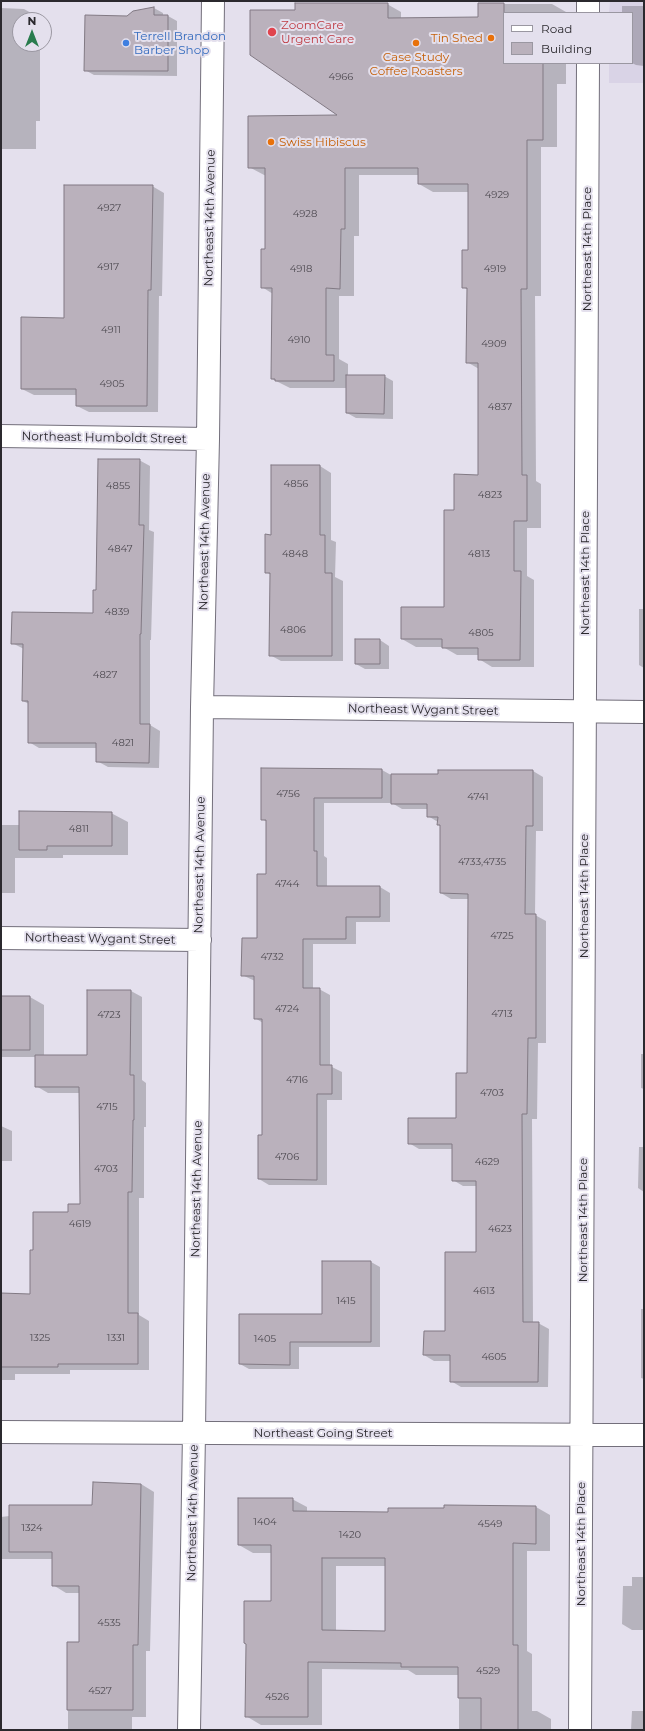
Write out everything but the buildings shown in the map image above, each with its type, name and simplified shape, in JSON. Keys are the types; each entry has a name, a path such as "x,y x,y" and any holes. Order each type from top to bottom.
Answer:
{"street":[{"name":"Northeast 14th Avenue","path":"190,1730 202,707 208,439 213,1"},
{"path":"588,1 588,12"},
{"name":"Northeast 14th Place","path":"580,1730 588,64"},
{"name":"Northeast Humboldt Street","path":"1,436 208,439"},
{"name":"Northeast Wygant Street","path":"202,707 644,712"},
{"name":"Northeast Wygant Street","path":"1,938 200,940"},
{"name":"Northeast Going Street","path":"1,1432 644,1435"}],"shaded area":[{"path":"610,1 644,1 644,83 609,83 609,64 633,64 633,12 609,12"}],"place":[{"name":"ZoomCare Urgent Care","path":"272,32"},
{"name":"Tin Shed","path":"491,38"},
{"name":"Terrell Brandon Barber Shop","path":"126,43"},
{"name":"Case Study Coffee Roasters","path":"416,43"},
{"name":"Swiss Hibiscus","path":"271,142"}]}
